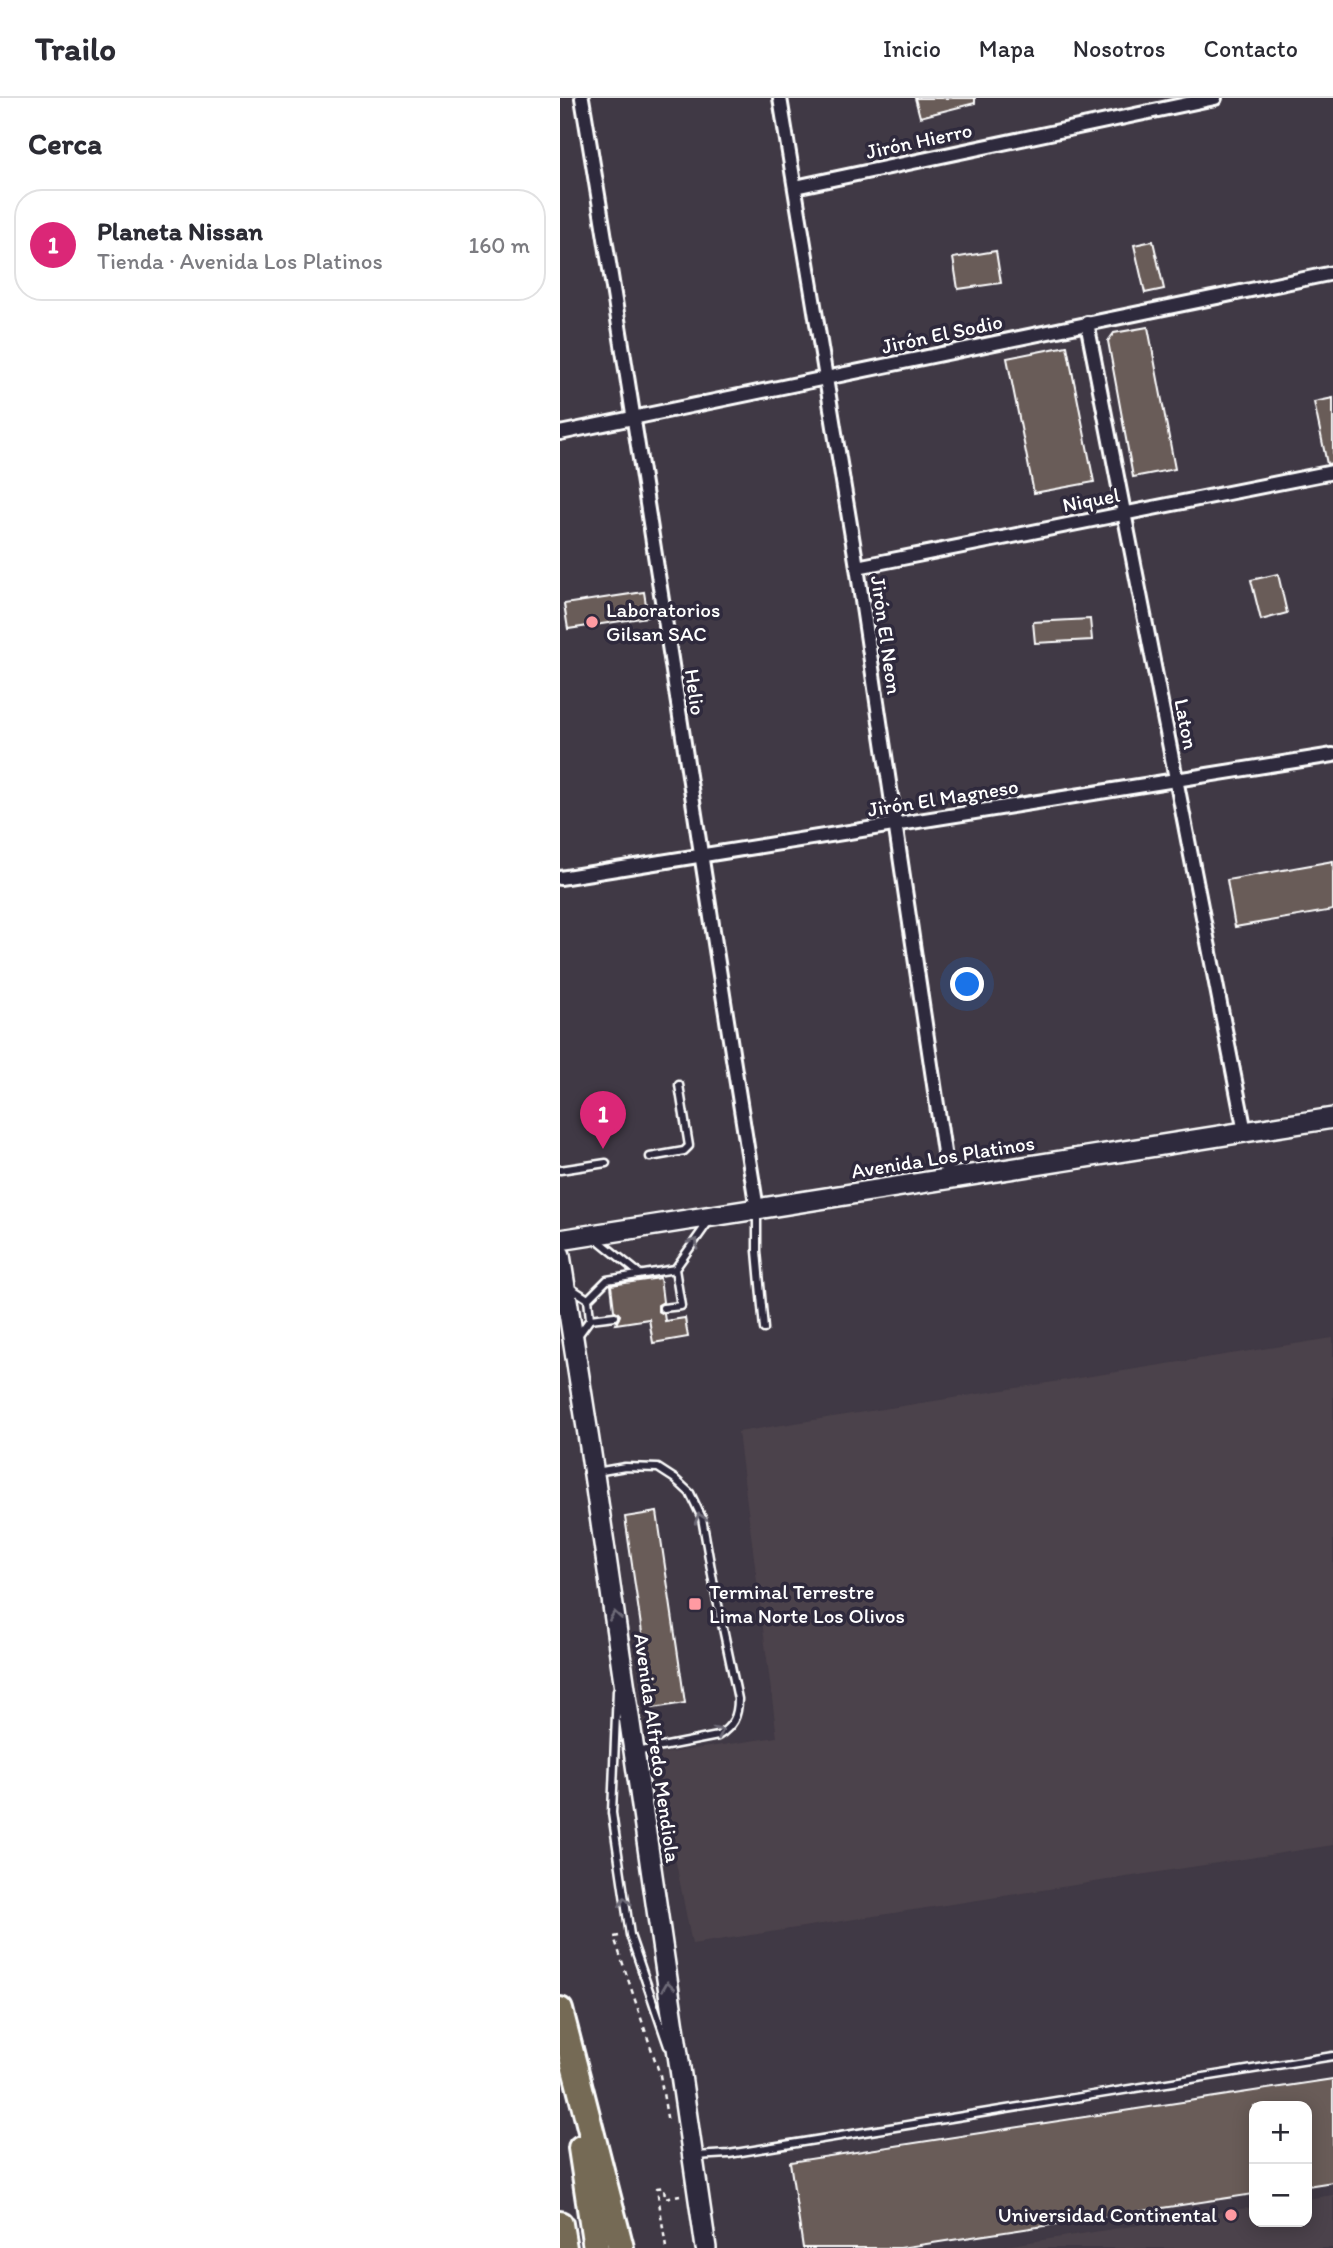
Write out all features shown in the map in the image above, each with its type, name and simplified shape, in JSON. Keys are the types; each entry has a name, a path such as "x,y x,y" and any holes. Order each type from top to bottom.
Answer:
{"highway":[{"path":"560,2012 596,2248"},
{"path":"560,2012 621,2248"},
{"path":"560,2224 564,2248"}],"main road":[{"name":"Avenida Los Platinos","path":"560,1240 1333,1118"},
{"name":"Avenida Alfredo Mendiola","path":"560,1255 706,2248"}],"street":[{"name":"Helio","path":"582,98 635,418 700,856 757,1209"},
{"name":"Jirón El Neon","path":"780,98 857,567 948,1179"},
{"name":"Jirón Hierro","path":"795,187 1215,98"},
{"name":"Jirón El Sodio","path":"560,433 1333,273"},
{"name":"Laton","path":"1087,323 1245,1132"},
{"name":"Niquel","path":"857,567 1333,472"},
{"name":"Jirón El Magneso","path":"560,878 1333,755"}],"lane":[{"path":"650,1157 684,1151 689,1146 679,1085"},
{"path":"560,1170 606,1163"},
{"path":"757,1209 757,1251 764,1329"},
{"path":"663,1308 681,1306 675,1269 712,1217"},
{"path":"593,1235 640,1274"},
{"path":"588,1299 607,1280 675,1269"},
{"path":"565,1284 588,1299"},
{"path":"574,1341 590,1319 588,1299"},
{"path":"590,1319 615,1315"},
{"path":"594,1472 625,1467 658,1468 690,1493 702,1518 738,1699 738,1711 734,1721 729,1729 718,1735 634,1752"},
{"path":"619,1644 612,1813 630,1934 682,2087"},
{"path":"692,2157 729,2154 1333,2056"}],"path":[{"path":"620,1936 614,1937 660,2075 669,2129"},
{"path":"666,2248 657,2188 664,2187 665,2198 690,2194"}],"shaded area":[{"path":"1333,1338 1333,1845 692,1944 655,1755 777,1737 738,1432"},
{"name":"Universidad Continental","path":"1333,2195 1333,2248 992,2248 1249,2208 1249,2227 1312,2227 1312,2198"}],"building":[{"path":"915,98 975,98 975,103 920,117"},
{"path":"1153,241 1164,289 1145,293 1134,245"},
{"path":"996,251 1001,283 958,289 953,258"},
{"path":"1148,327 1175,469 1133,477 1108,341 1114,333"},
{"path":"1067,346 1094,482 1034,493 1007,358"},
{"path":"1333,398 1333,463 1327,464 1314,402"},
{"path":"1278,574 1287,613 1261,620 1251,580"},
{"path":"644,592 648,617 568,629 564,604"},
{"path":"1090,619 1092,640 1035,643 1033,622"},
{"path":"1333,861 1333,910 1235,927 1227,880"},
{"path":"660,1278 663,1302 658,1305 658,1311 664,1314 665,1321 685,1318 688,1337 653,1343 649,1319 616,1324 620,1315 614,1310 611,1285"},
{"path":"657,1512 685,1703 653,1708 625,1517"},
{"path":"1333,2079 1333,2182 1312,2185 1312,2101 1249,2101 1249,2195 900,2248 803,2248 790,2162"}],"place":[{"name":"Laboratorios Gilsan SAC","path":"592,622"},
{"name":"Planeta Nissan","path":"603,1149"},
{"name":"Terminal Terrestre Lima Norte Los Olivos","path":"695,1604"},
{"name":"Universidad Continental","path":"1231,2215"}]}
